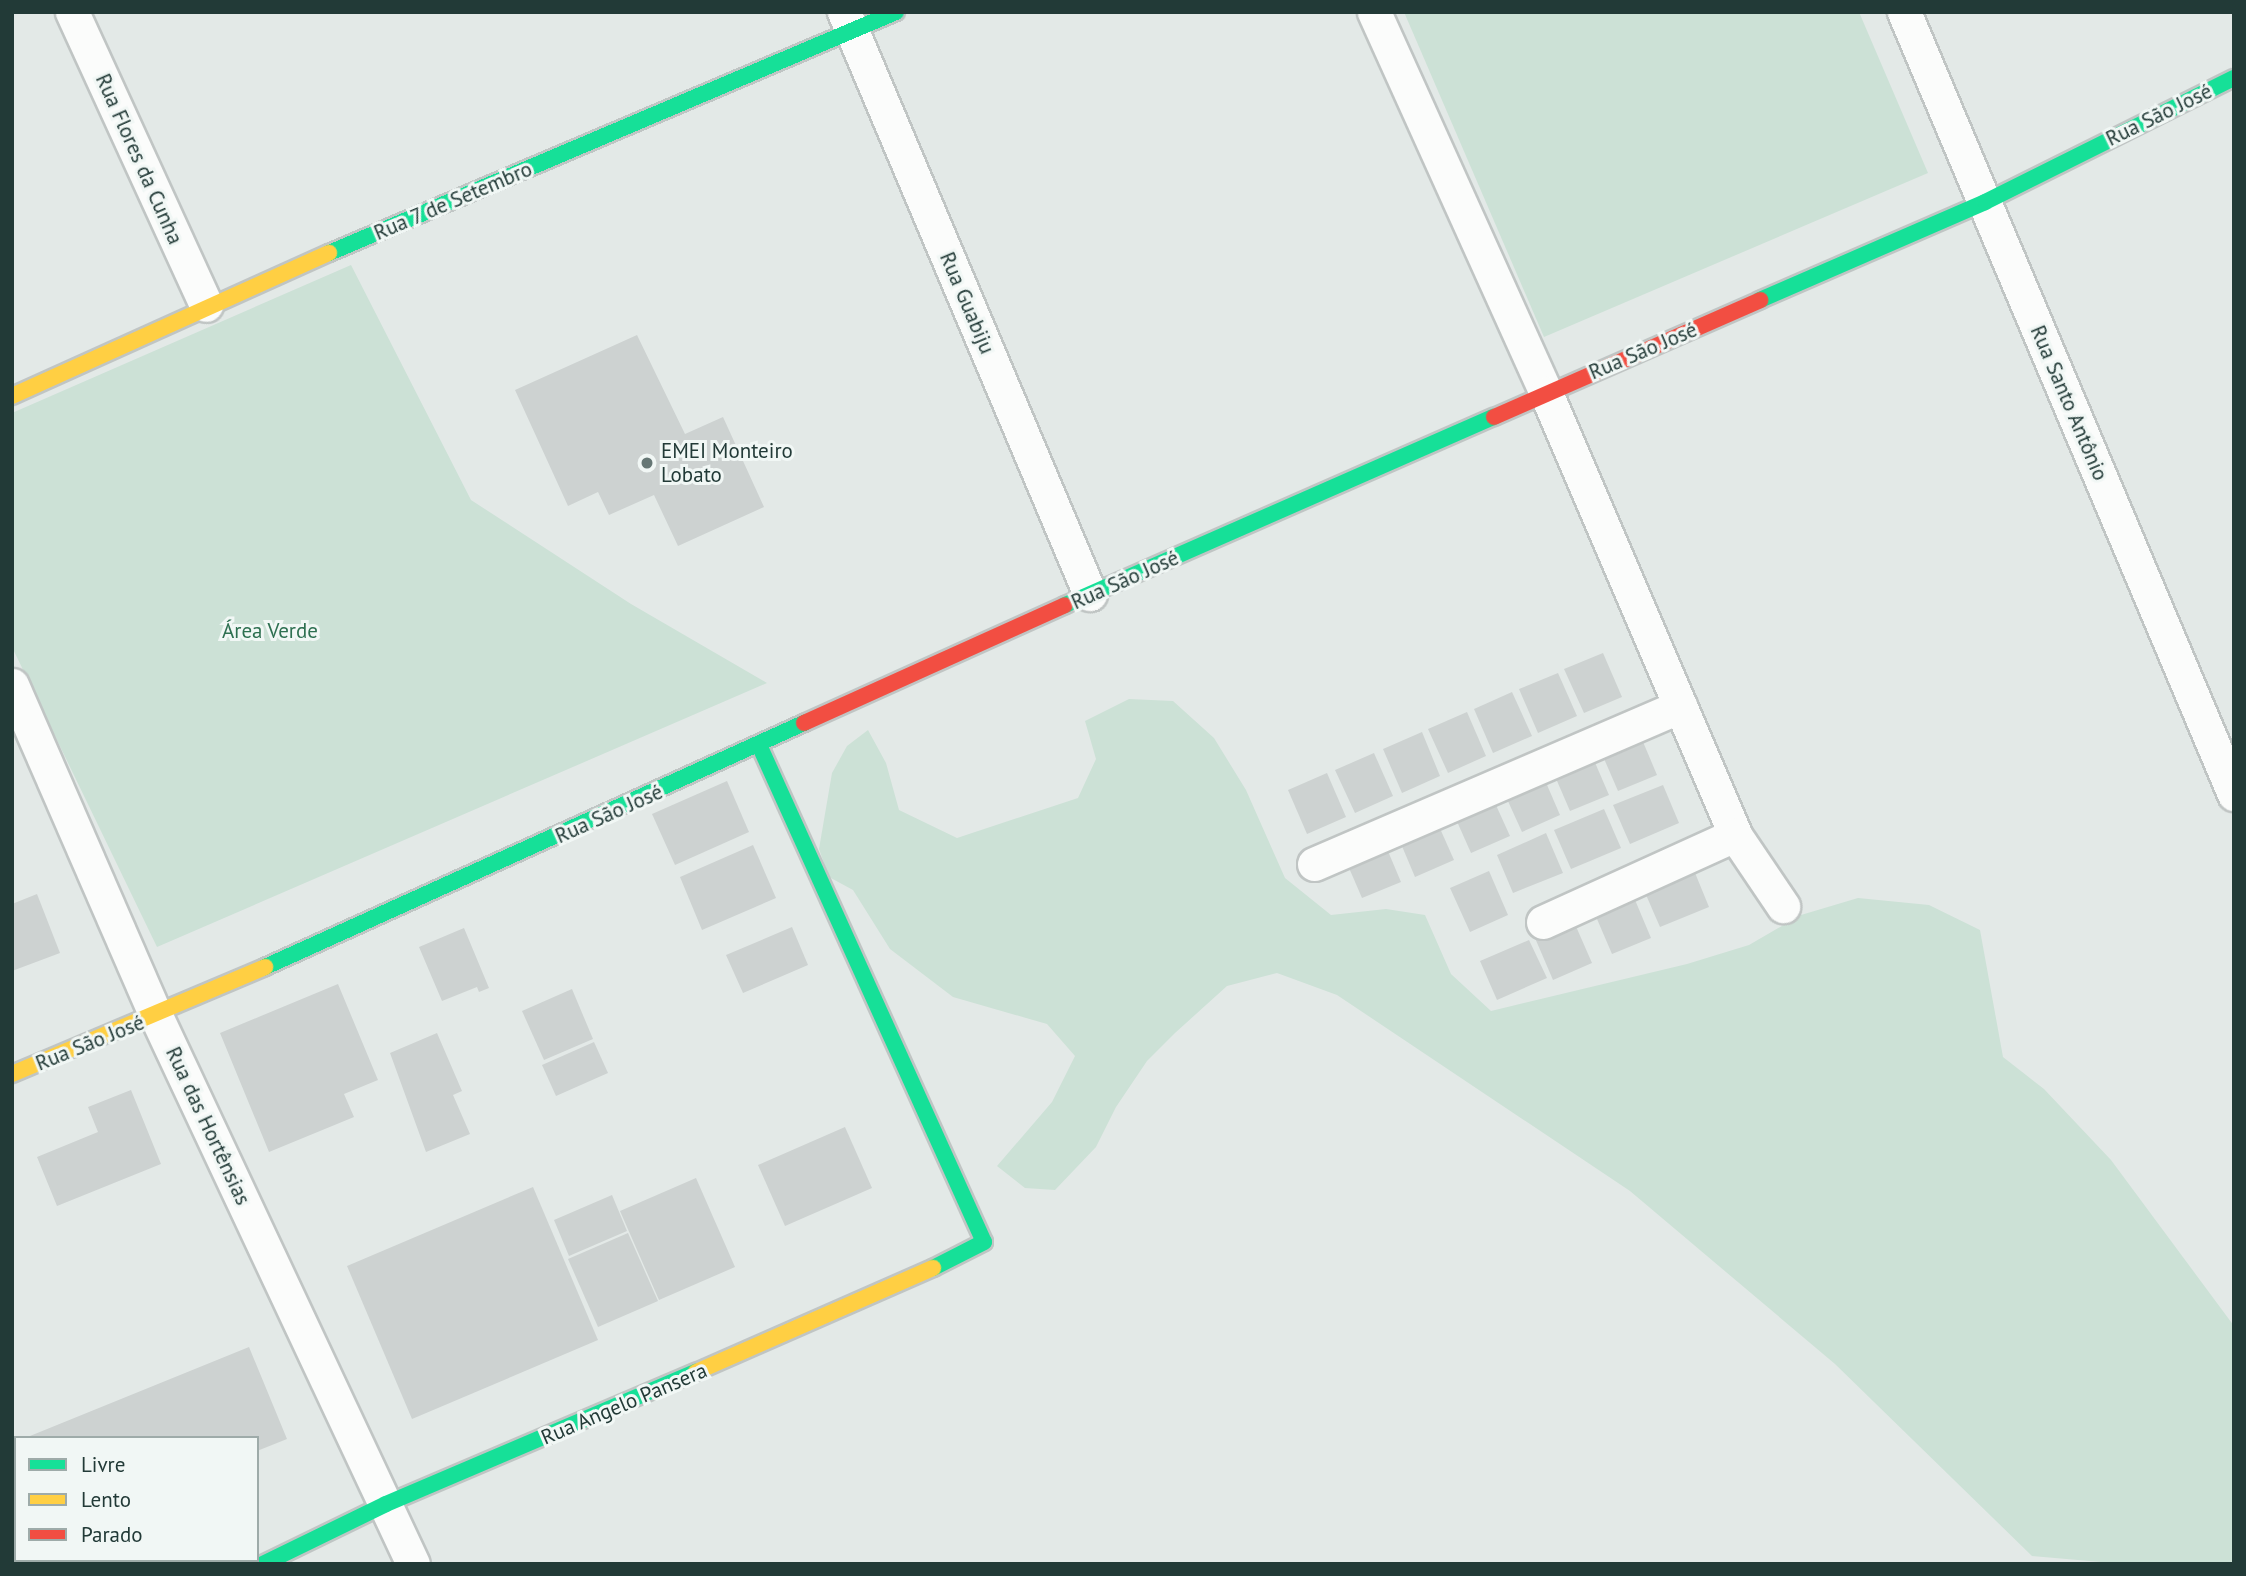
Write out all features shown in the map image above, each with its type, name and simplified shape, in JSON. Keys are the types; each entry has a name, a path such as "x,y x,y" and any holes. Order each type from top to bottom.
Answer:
{"street":[{"name":"Rua Flores da Cunha","path":"72,12 206,305"},
{"name":"Rua 7 de Setembro","path":"12,396 206,305 849,22 896,12"},
{"path":"1374,12 1546,393 1735,835 1783,906"},
{"name":"Rua Santo Antônio","path":"1905,12 2234,794"},
{"name":"Rua Guabiju","path":"849,22 1090,594"},
{"name":"Rua São José","path":"12,1074 156,1016 760,747 1090,594 1985,202 2234,78"},
{"name":"Rua das Hortênsias","path":"12,685 156,1016 413,1564"},
{"path":"1314,864 1680,706"},
{"name":"Rua Angelo Pansera","path":"264,1564 386,1504 822,1320 984,1242 760,747"},
{"path":"1543,922 1735,835"}],"green space":[{"path":"1404,12 1859,12 1928,173 1544,337"},
{"name":"Área Verde","path":"351,265 471,500 631,604 767,683 157,947 12,647 12,413"},
{"path":"1129,699 1173,701 1214,738 1246,790 1285,878 1331,915 1386,909 1425,915 1451,974 1491,1011 1687,964 1749,945 1801,915 1858,898 1929,905 1980,930 2003,1057 2044,1089 2111,1160 2234,1326 2234,1564 2124,1564 2032,1556 1835,1364 1630,1191 1337,995 1277,973 1227,986 1147,1061 1116,1107 1096,1147 1055,1190 1025,1188 997,1166 1052,1102 1075,1056 1047,1024 953,997 890,949 853,890 829,877 819,849 832,773 847,746 868,730 886,763 899,810 957,838 1078,798 1096,759 1085,721"}],"building":[{"name":"EMEI Monteiro Lobato","path":"637,335 685,434 723,417 764,507 678,546 654,495 609,515 598,492 568,506 515,390"},
{"path":"1603,653 1622,697 1584,713 1564,669"},
{"path":"1558,673 1577,716 1538,733 1519,689"},
{"path":"1512,692 1532,736 1493,753 1474,709"},
{"path":"1467,712 1486,756 1448,773 1428,729"},
{"path":"1638,730 1657,775 1618,791 1599,747"},
{"path":"1422,732 1440,776 1402,793 1383,749"},
{"path":"1590,751 1609,795 1570,811 1551,767"},
{"path":"1374,753 1393,796 1355,813 1335,770"},
{"path":"1541,771 1560,815 1522,832 1502,788"},
{"path":"1327,773 1346,817 1307,834 1288,790"},
{"path":"727,781 749,832 675,865 652,814"},
{"path":"1663,785 1679,823 1630,844 1613,805"},
{"path":"1490,792 1510,836 1471,853 1451,808"},
{"path":"1604,809 1621,848 1571,869 1554,830"},
{"path":"1434,815 1454,860 1415,877 1396,832"},
{"path":"1546,833 1563,873 1513,893 1497,855"},
{"path":"1382,837 1401,882 1362,898 1343,854"},
{"path":"753,845 776,898 702,930 680,877"},
{"path":"1693,868 1709,907 1660,927 1643,888"},
{"path":"1489,871 1508,915 1470,932 1450,888"},
{"path":"1630,888 1651,938 1612,954 1591,905"},
{"path":"37,894 60,953 12,971 12,904"},
{"path":"1571,915 1592,963 1553,980 1532,931"},
{"path":"792,927 808,965 743,993 726,955"},
{"path":"464,928 489,988 479,992 477,987 442,1001 419,947"},
{"path":"1529,940 1547,978 1497,1000 1480,961"},
{"path":"338,984 378,1080 344,1094 354,1117 269,1152 220,1033"},
{"path":"572,989 593,1039 544,1060 522,1011"},
{"path":"437,1033 462,1091 453,1095 470,1134 426,1152 390,1053"},
{"path":"594,1042 608,1073 556,1096 542,1065"},
{"path":"131,1090 161,1164 57,1206 37,1157 98,1132 88,1107"},
{"path":"845,1127 872,1188 785,1226 758,1165"},
{"path":"696,1178 735,1267 659,1300 620,1211"},
{"path":"533,1187 598,1340 412,1419 347,1266"},
{"path":"612,1195 627,1231 569,1256 554,1220"},
{"path":"628,1233 658,1301 598,1327 568,1259"},
{"path":"249,1347 287,1439 259,1450 259,1436 30,1436"}],"traffic: fast":[{"path":"329,253 896,12"},
{"path":"1760,300 1985,202 2234,78"},
{"path":"1065,605 1494,417"},
{"path":"265,967 804,723"},
{"path":"760,747 984,1242 933,1268"},
{"path":"263,1564 386,1504 696,1372"}],"traffic: slow":[{"path":"12,396 329,253"},
{"path":"12,1074 265,967"},
{"path":"696,1372 933,1268"}],"traffic: jam":[{"path":"1494,417 1760,300"},
{"path":"804,723 1065,605"}],"place":[{"name":"EMEI Monteiro Lobato","path":"647,463"}]}
